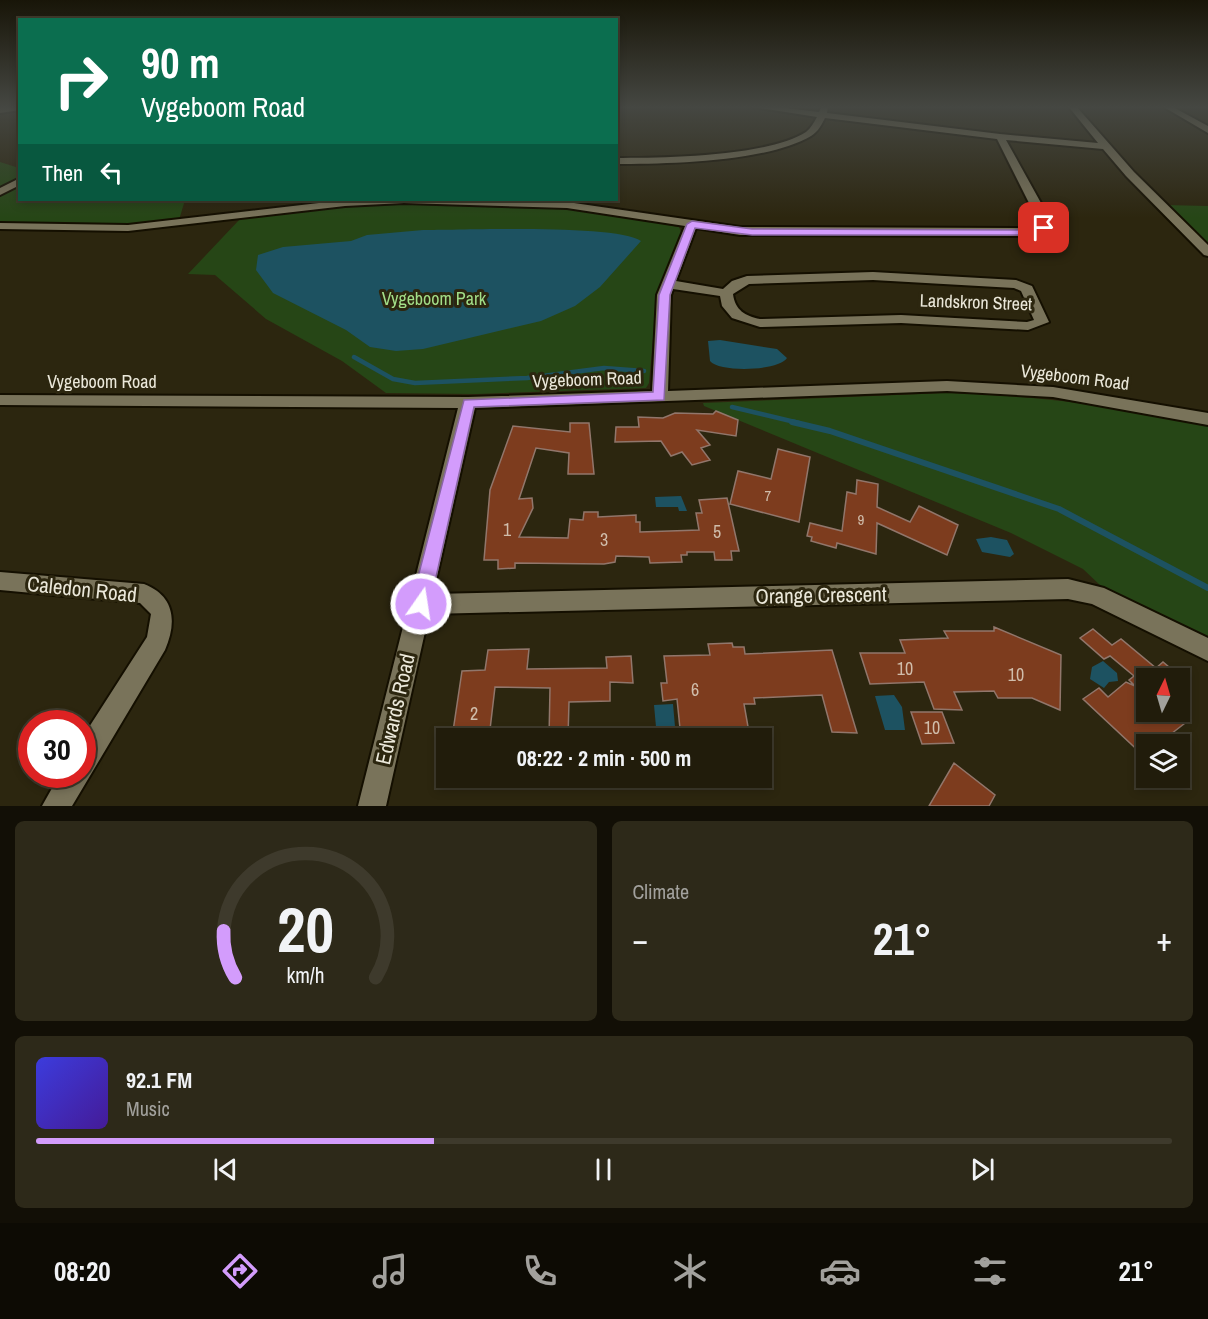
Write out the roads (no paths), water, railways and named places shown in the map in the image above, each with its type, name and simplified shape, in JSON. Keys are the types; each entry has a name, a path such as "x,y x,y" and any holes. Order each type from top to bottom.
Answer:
{"street":[{"path":"618,161 715,155 780,144"},
{"path":"453,201 567,205 752,232 1024,232 1041,230 1046,226 1045,221 1004,144"},
{"path":"1078,144 1106,146"},
{"path":"1104,144 1130,174 1208,252"},
{"path":"0,192 18,182"},
{"path":"0,226 116,229 345,203 398,201"},
{"path":"660,396 662,314 668,284 692,224"},
{"name":"Landskron Street","path":"873,276 1006,282 1027,289 1042,320 1041,323 1028,326 901,319 760,323 743,319 733,313 726,302 726,293 737,284 759,278 873,276"},
{"path":"668,284 726,293"},
{"name":"Vygeboom Road","path":"0,400 468,403 983,386 1077,395 1208,419"},
{"name":"Edwards Road","path":"372,806 468,403"},
{"name":"Caledon Road","path":"0,581 144,594 158,604 163,620 157,642 96,740"},
{"name":"Orange Crescent","path":"421,604 1068,589 1096,595 1208,650"},
{"path":"56,806 67,788"}],"water":[{"path":"423,230 572,230 603,232 641,241 600,287 575,306 541,321 423,349 396,351 370,347 346,330 273,293 256,270 258,255 283,247 351,241 367,235"},
{"path":"720,340 777,349 787,358 773,366 762,368 737,369 716,365 710,361 708,341"},
{"path":"681,496 687,511 679,511 678,507 656,507 655,497"},
{"path":"991,537 1007,540 1014,554 1010,557 982,552 976,539"},
{"path":"1103,661 1117,673 1118,681 1109,682 1104,688 1090,679 1092,667"},
{"path":"894,695 902,707 905,730 885,730 875,696"},
{"path":"673,704 675,728 656,728 654,705"}],"waterway":[{"path":"354,357 393,379 415,383 527,378 604,368 644,371"},
{"path":"732,407 799,423"},
{"path":"792,422 830,431 1059,509 1208,588"}],"park label":[{"name":"Vygeboom Park","path":"434,298"}]}
